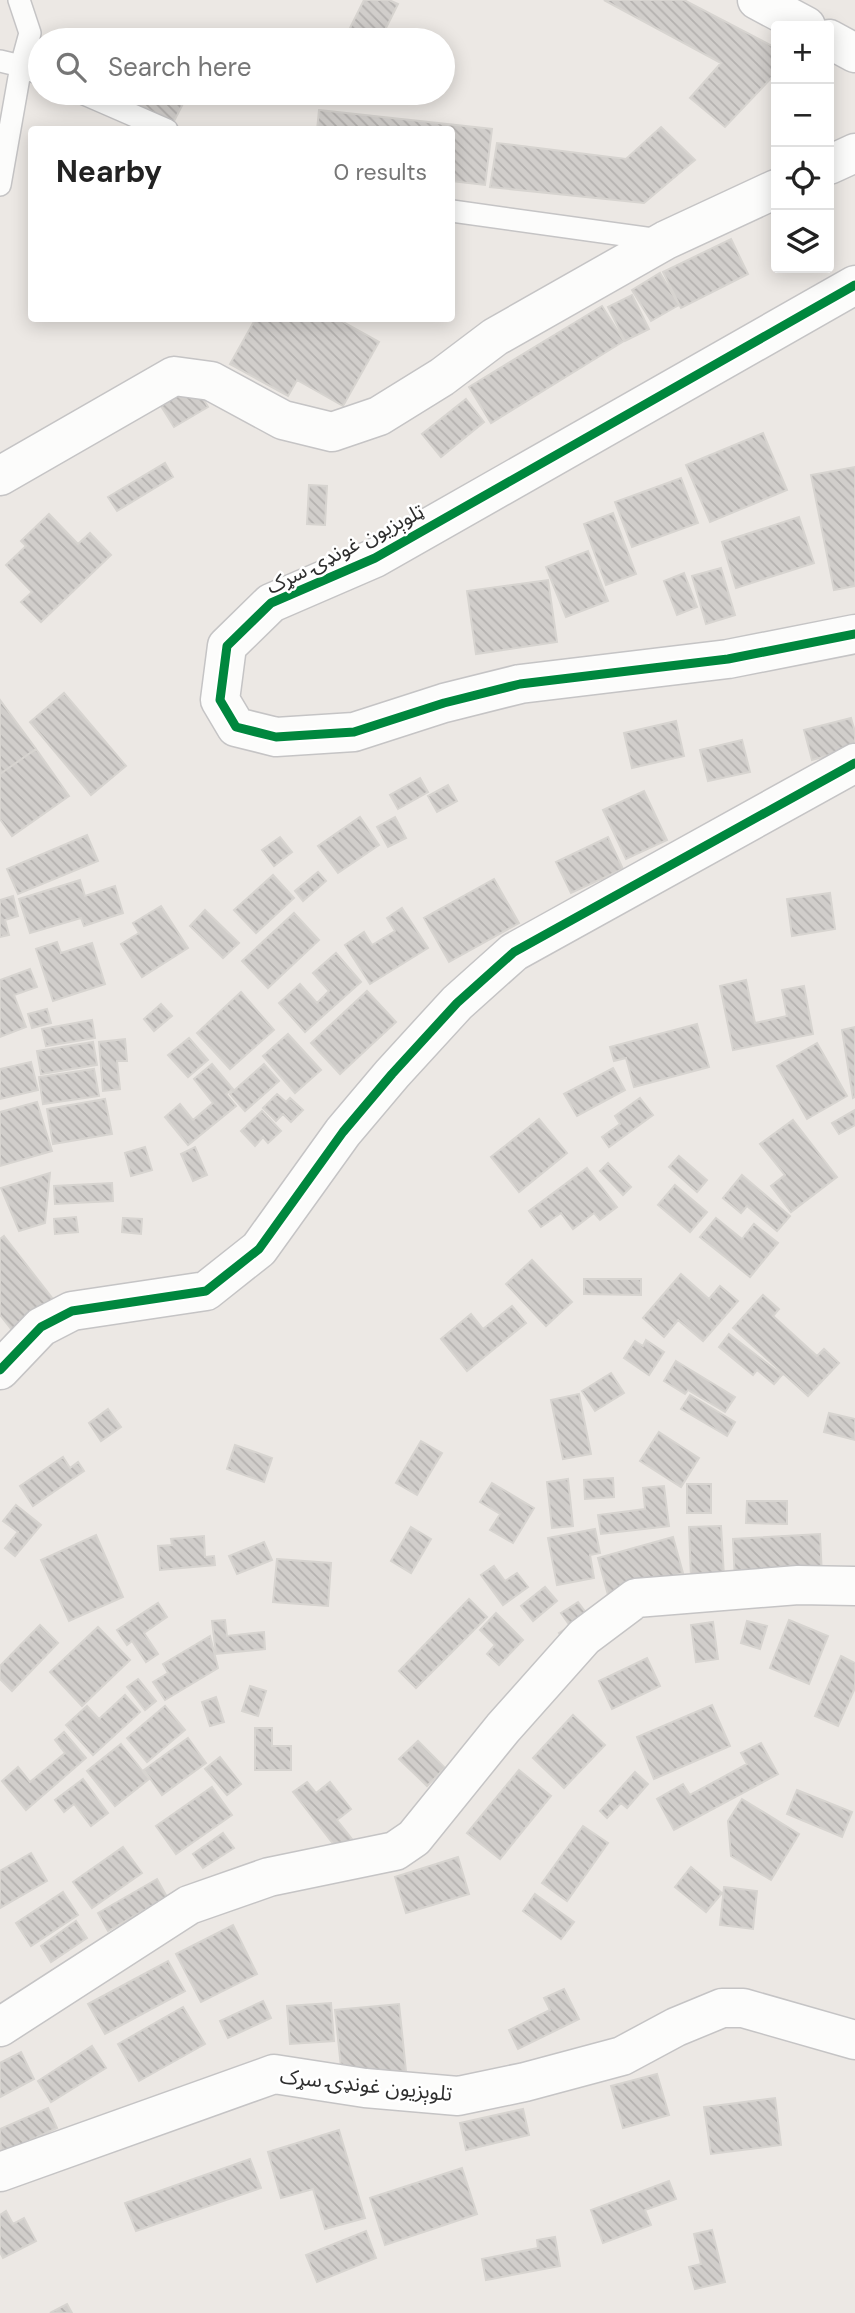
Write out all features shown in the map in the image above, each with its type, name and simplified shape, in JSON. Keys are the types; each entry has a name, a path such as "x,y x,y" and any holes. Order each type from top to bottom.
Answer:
{"street":[{"path":"757,0 797,21"},
{"path":"834,42 855,53"},
{"path":"834,163 855,153"},
{"path":"0,476 174,376 211,382 283,421 332,432 379,416 442,377 495,337 666,240 771,192"},
{"name":"ټلوېزيون غونډۍ سړک","path":"855,285 375,558 271,603 228,646 219,700 236,727 276,737 354,732 443,703 520,684 728,659 855,634"},
{"path":"0,1370 40,1327 72,1311 206,1291 259,1249 343,1132 392,1074 457,1003 514,952 855,763"},
{"path":"0,2027 189,1905 269,1877 395,1851 414,1838 503,1728 584,1637 636,1598 798,1585 855,1586"},
{"name":"تلوېزيون غونډۍ سړک","path":"0,2172 274,2074 365,2088 458,2096 525,2082 622,2056 676,2027 722,2008 743,2008 855,2040"}],"lane":[{"path":"19,0 28,28"},
{"path":"0,61 28,69"},
{"path":"0,185 28,82"},
{"path":"110,105 158,126"},
{"path":"455,211 666,240"}],"building":[{"path":"364,0 389,0 398,4 386,28 350,28"},
{"path":"604,0 684,0 771,45 771,78 725,127 690,98 721,63"},
{"path":"129,105 182,105 169,126"},
{"path":"319,110 492,129 485,185 455,181 455,126 317,126"},
{"path":"661,127 695,160 644,203 490,187 497,143 626,159"},
{"path":"731,239 748,274 681,308 663,272"},
{"path":"660,273 679,305 651,321 632,290"},
{"path":"632,295 649,329 625,341 608,307"},
{"path":"602,306 624,341 491,423 469,387"},
{"path":"254,322 343,322 379,342 343,406 297,380 288,396 230,364"},
{"path":"195,385 208,407 174,427 161,406"},
{"path":"466,399 484,422 441,457 422,434"},
{"path":"763,433 787,490 710,522 686,465"},
{"path":"165,463 173,477 117,511 108,497"},
{"path":"855,467 855,586 834,590 811,475"},
{"path":"681,478 698,523 632,547 615,502"},
{"path":"309,485 327,486 325,525 307,524"},
{"path":"613,513 636,574 606,585 584,524"},
{"path":"49,514 78,544 90,533 111,555 41,622 21,602 32,592 6,565 26,546 21,541"},
{"path":"799,517 814,563 736,588 722,542"},
{"path":"588,551 608,601 566,617 546,567"},
{"path":"721,568 735,615 706,624 692,576"},
{"path":"684,573 697,607 677,615 664,581"},
{"path":"548,580 557,642 476,654 467,591"},
{"path":"64,693 126,766 91,795 30,722"},
{"path":"0,700 36,749 0,774"},
{"path":"851,718 855,732 855,748 812,760 804,730"},
{"path":"676,721 684,756 632,768 624,733"},
{"path":"742,740 750,772 708,781 700,750"},
{"path":"36,749 69,796 12,836 0,819 0,774"},
{"path":"420,778 428,792 398,809 390,795"},
{"path":"448,785 457,801 437,812 428,796"},
{"path":"644,791 667,840 626,859 603,810"},
{"path":"360,817 379,845 338,873 318,846"},
{"path":"395,817 406,838 388,847 377,827"},
{"path":"87,835 98,861 18,894 7,869"},
{"path":"280,837 292,852 274,866 262,850"},
{"path":"608,837 623,869 571,893 556,862"},
{"path":"318,872 326,881 303,901 295,891"},
{"path":"273,875 294,898 256,933 234,910"},
{"path":"494,879 519,923 449,962 424,918"},
{"path":"80,880 85,896 115,886 123,913 84,926 81,918 30,933 19,899"},
{"path":"830,893 835,929 792,936 787,899"},
{"path":"13,896 18,916 5,920 9,935 0,937 0,900"},
{"path":"161,906 188,948 142,977 121,944 139,933 133,923"},
{"path":"402,908 428,948 370,984 345,945 364,932 372,945 395,931 387,918"},
{"path":"205,910 239,943 223,958 190,926"},
{"path":"294,913 319,940 268,988 242,961"},
{"path":"57,942 61,953 92,943 105,984 53,1001 36,949"},
{"path":"336,953 361,982 305,1032 279,1003 300,984 317,1003 329,991 313,973"},
{"path":"30,969 37,987 14,995 26,1027 0,1037 0,980"},
{"path":"746,980 755,1023 787,1016 782,990 804,986 813,1034 733,1050 720,986"},
{"path":"367,991 396,1022 340,1074 311,1043"},
{"path":"241,992 274,1030 230,1069 197,1033"},
{"path":"161,1004 172,1016 154,1031 144,1019"},
{"path":"47,1009 51,1023 32,1028 28,1014"},
{"path":"92,1020 95,1038 46,1046 42,1029"},
{"path":"697,1024 709,1067 634,1087 626,1058 614,1061 610,1047"},
{"path":"855,1027 855,1097 853,1098 842,1030"},
{"path":"288,1034 321,1070 295,1093 263,1056"},
{"path":"189,1038 208,1060 188,1077 168,1055"},
{"path":"125,1039 127,1061 117,1061 120,1089 103,1091 99,1042"},
{"path":"93,1042 97,1065 41,1074 37,1051"},
{"path":"817,1043 847,1096 807,1119 777,1066"},
{"path":"31,1062 38,1090 0,1099 0,1069"},
{"path":"212,1064 233,1089 226,1094 236,1106 188,1145 165,1117 180,1104 193,1120 213,1103 194,1079"},
{"path":"264,1064 279,1081 245,1111 230,1094"},
{"path":"613,1068 625,1090 577,1116 564,1094"},
{"path":"94,1069 99,1096 43,1104 39,1077"},
{"path":"277,1094 286,1102 290,1098 303,1110 291,1122 283,1114 276,1121 263,1108"},
{"path":"640,1098 653,1115 609,1147 602,1137 620,1124 615,1116"},
{"path":"105,1099 112,1134 53,1144 47,1109"},
{"path":"37,1102 52,1151 0,1166 0,1112"},
{"path":"855,1110 855,1125 839,1134 832,1123"},
{"path":"262,1111 281,1131 268,1143 263,1137 255,1146 241,1131"},
{"path":"539,1119 567,1153 519,1192 491,1157"},
{"path":"793,1120 837,1177 791,1212 771,1186 785,1175 760,1144"},
{"path":"145,1147 152,1170 131,1176 125,1153"},
{"path":"195,1147 207,1175 193,1181 181,1154"},
{"path":"679,1156 707,1180 697,1192 669,1167"},
{"path":"608,1163 631,1187 623,1195 600,1171"},
{"path":"587,1168 617,1207 600,1220 594,1213 573,1229 561,1213 541,1227 529,1211"},
{"path":"50,1173 45,1223 19,1231 1,1188"},
{"path":"742,1175 790,1216 777,1231 747,1206 741,1213 723,1198"},
{"path":"112,1183 113,1201 55,1204 54,1186"},
{"path":"675,1185 707,1212 690,1232 658,1205"},
{"path":"76,1217 78,1232 55,1234 54,1219"},
{"path":"123,1218 142,1219 141,1234 122,1232"},
{"path":"716,1218 742,1239 754,1224 778,1243 750,1277 700,1237"},
{"path":"4,1236 53,1299 12,1330 0,1315 0,1239"},
{"path":"532,1260 572,1302 546,1326 506,1284"},
{"path":"681,1274 709,1299 720,1286 738,1301 703,1341 678,1320 664,1337 643,1318"},
{"path":"584,1279 641,1279 641,1295 584,1294"},
{"path":"763,1295 779,1309 773,1316 817,1356 824,1349 839,1363 808,1396 733,1328"},
{"path":"512,1306 526,1323 467,1371 441,1339 471,1314 483,1329"},
{"path":"729,1334 782,1375 774,1384 757,1370 753,1375 719,1347"},
{"path":"646,1340 664,1352 649,1375 624,1358 635,1341 643,1346"},
{"path":"676,1361 735,1397 725,1412 688,1390 685,1394 664,1381"},
{"path":"611,1373 624,1393 595,1411 582,1391"},
{"path":"579,1394 591,1454 563,1459 551,1400"},
{"path":"690,1395 735,1422 727,1436 681,1409"},
{"path":"108,1409 121,1427 101,1441 89,1423"},
{"path":"829,1413 855,1419 855,1440 824,1432"},
{"path":"659,1432 699,1458 681,1487 640,1461"},
{"path":"421,1441 442,1453 417,1495 396,1483"},
{"path":"235,1445 272,1458 264,1482 227,1469"},
{"path":"63,1457 70,1468 78,1462 84,1471 33,1506 20,1486"},
{"path":"613,1478 614,1497 585,1499 584,1480"},
{"path":"568,1479 573,1526 552,1528 547,1482"},
{"path":"492,1483 534,1508 513,1543 490,1530 500,1514 480,1502"},
{"path":"687,1484 711,1484 711,1513 687,1513"},
{"path":"664,1486 669,1526 601,1534 598,1515 645,1509 643,1488"},
{"path":"747,1501 787,1501 787,1524 746,1523"},
{"path":"16,1505 41,1525 15,1556 5,1548 18,1532 3,1521"},
{"path":"721,1526 724,1576 691,1578 689,1527"},
{"path":"411,1527 431,1539 411,1573 391,1561"},
{"path":"595,1529 600,1553 590,1555 594,1578 557,1585 548,1538"},
{"path":"820,1534 822,1577 735,1581 733,1539"},
{"path":"96,1535 123,1597 69,1621 41,1560"},
{"path":"204,1536 205,1557 214,1556 215,1565 160,1570 158,1546 172,1545 171,1539"},
{"path":"673,1537 683,1573 608,1595 598,1558"},
{"path":"264,1542 272,1560 237,1574 229,1556"},
{"path":"277,1559 331,1563 328,1606 273,1602"},
{"path":"494,1566 505,1581 517,1573 528,1587 503,1605 481,1575"},
{"path":"545,1587 557,1601 533,1621 521,1606"},
{"path":"469,1599 487,1617 416,1688 399,1671"},
{"path":"578,1602 592,1621 564,1640 559,1633 570,1626 561,1613"},
{"path":"158,1603 167,1617 144,1633 158,1654 146,1662 132,1641 127,1645 117,1630"},
{"path":"496,1613 523,1640 499,1665 487,1654 495,1645 480,1630"},
{"path":"225,1620 227,1636 264,1632 265,1649 216,1654 212,1621"},
{"path":"789,1620 828,1636 809,1684 770,1668"},
{"path":"747,1621 767,1626 760,1649 741,1643"},
{"path":"713,1622 718,1659 696,1662 691,1625"},
{"path":"40,1625 58,1643 12,1691 0,1679 0,1666"},
{"path":"98,1627 130,1660 82,1706 50,1672"},
{"path":"210,1636 218,1668 165,1700 153,1682 168,1673 163,1664"},
{"path":"841,1656 855,1663 855,1688 838,1726 815,1716"},
{"path":"647,1658 660,1686 612,1709 599,1681"},
{"path":"138,1679 156,1701 145,1710 127,1687"},
{"path":"250,1686 266,1691 258,1716 242,1711"},
{"path":"125,1695 140,1712 93,1755 66,1725 87,1706 99,1719"},
{"path":"216,1697 224,1722 210,1726 202,1702"},
{"path":"712,1705 730,1746 654,1779 637,1737"},
{"path":"165,1706 185,1730 147,1762 127,1738"},
{"path":"573,1715 605,1745 564,1788 533,1758"},
{"path":"255,1728 272,1728 272,1746 291,1746 291,1770 255,1770"},
{"path":"64,1732 86,1758 26,1810 2,1781 18,1767 30,1782 65,1753 55,1740"},
{"path":"188,1738 206,1763 162,1795 144,1770"},
{"path":"418,1741 445,1768 427,1786 399,1759"},
{"path":"761,1743 778,1774 674,1830 657,1799 683,1784 690,1795 747,1764 741,1753"},
{"path":"121,1744 149,1779 115,1806 87,1771"},
{"path":"220,1757 241,1784 227,1795 205,1769"},
{"path":"519,1770 551,1796 500,1859 467,1833"},
{"path":"635,1772 648,1784 627,1808 621,1803 607,1818 600,1811"},
{"path":"83,1779 108,1813 91,1826 74,1804 64,1812 55,1800"},
{"path":"307,1782 316,1793 330,1782 351,1809 337,1820 352,1839 338,1850 293,1792"},
{"path":"212,1787 232,1815 176,1854 156,1826"},
{"path":"797,1790 852,1812 842,1837 787,1814"},
{"path":"742,1799 799,1834 771,1880 731,1856 728,1821"},
{"path":"583,1826 608,1843 567,1901 542,1883"},
{"path":"223,1833 234,1848 203,1868 193,1854"},
{"path":"123,1847 142,1873 92,1908 73,1882"},
{"path":"31,1853 47,1881 0,1908 0,1871"},
{"path":"458,1857 469,1894 406,1913 395,1877"},
{"path":"691,1867 722,1893 706,1912 675,1887"},
{"path":"157,1879 167,1897 108,1931 98,1913"},
{"path":"724,1887 757,1891 753,1929 720,1925"},
{"path":"63,1892 78,1915 31,1946 16,1923"},
{"path":"535,1894 574,1922 561,1939 523,1911"},
{"path":"76,1921 87,1938 51,1962 41,1946"},
{"path":"233,1925 257,1974 201,2002 176,1954"},
{"path":"168,1961 185,1991 105,2034 88,2004"},
{"path":"564,1989 579,2019 518,2049 509,2030 550,2010 544,1998"},
{"path":"263,2001 271,2018 228,2038 220,2021"},
{"path":"331,2003 334,2041 290,2044 287,2006"},
{"path":"399,2004 406,2071 342,2077 335,2010"},
{"path":"183,2007 205,2044 139,2081 118,2044"},
{"path":"92,2046 106,2068 51,2102 38,2081"},
{"path":"21,2052 34,2079 0,2097 0,2063"},
{"path":"657,2074 669,2115 623,2128 611,2086"},
{"path":"775,2098 781,2145 711,2154 704,2107"},
{"path":"48,2108 57,2128 1,2154 0,2129"},
{"path":"523,2109 529,2135 466,2150 460,2123"},
{"path":"339,2130 365,2218 325,2229 313,2189 281,2198 268,2152"},
{"path":"250,2159 261,2188 136,2231 125,2203"},
{"path":"462,2168 477,2214 385,2245 370,2198"},
{"path":"669,2181 676,2199 645,2210 651,2225 603,2243 591,2210"},
{"path":"6,2211 13,2224 24,2218 36,2241 3,2258 0,2252 0,2215"},
{"path":"712,2230 725,2282 695,2289 689,2267 701,2264 694,2234"},
{"path":"366,2231 376,2258 317,2282 306,2255"},
{"path":"555,2237 560,2266 486,2280 482,2259 538,2248 537,2240"},
{"path":"67,2304 72,2313 50,2313"}],"cycle path":[{"path":"855,285 375,558 271,603 227,646 220,700 236,727 276,737 354,732 444,703 520,684 728,659 855,634"},
{"path":"0,1370 41,1327 72,1311 206,1291 259,1249 343,1132 392,1074 457,1003 514,952 855,763"}]}
